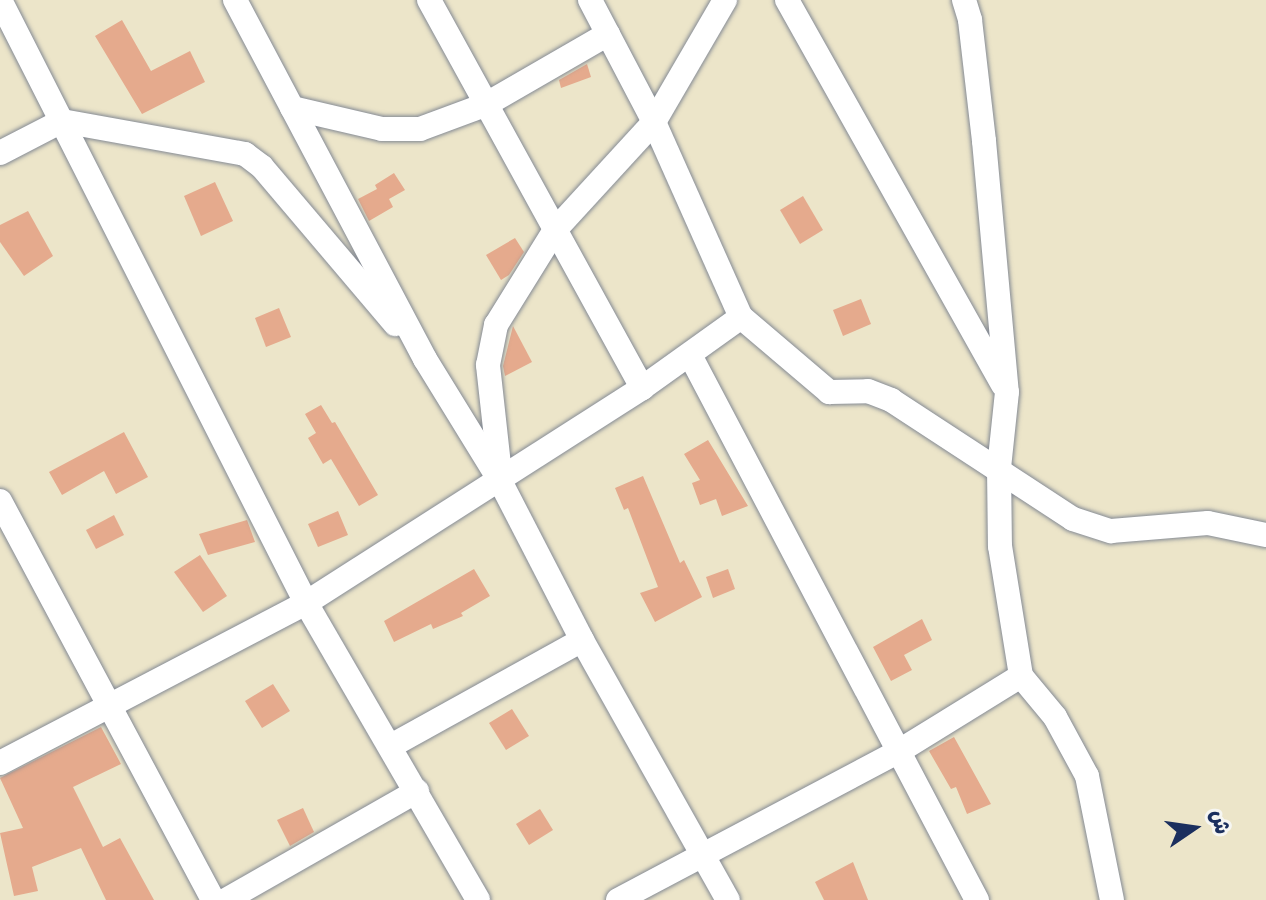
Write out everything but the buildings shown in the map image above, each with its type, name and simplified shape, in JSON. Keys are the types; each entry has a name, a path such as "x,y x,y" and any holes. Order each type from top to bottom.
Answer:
{"street":[{"path":"0,0 306,603 478,900"},
{"path":"235,0 425,359 500,481 582,640 728,900"},
{"path":"429,0 642,388"},
{"path":"590,0 654,122 741,317 829,392 868,391 880,395 999,468 1073,519 1111,531 1208,523 1266,535"},
{"path":"500,481 488,365 496,325 555,230 654,122 725,0"},
{"path":"787,0 1007,392"},
{"path":"964,0 970,20 984,141 1007,392 999,468 1000,546 1021,676 1055,717 1087,776 1112,900"},
{"path":"292,108 382,129 420,129 485,105 608,34"},
{"path":"0,153 62,121 245,154 262,167 425,359"},
{"path":"0,763 306,603 642,388 741,317"},
{"path":"690,355 901,750 977,900"},
{"path":"0,501 213,900"},
{"path":"391,746 582,640"},
{"path":"618,900 901,750 1021,676"},
{"path":"226,900 417,791"}]}
